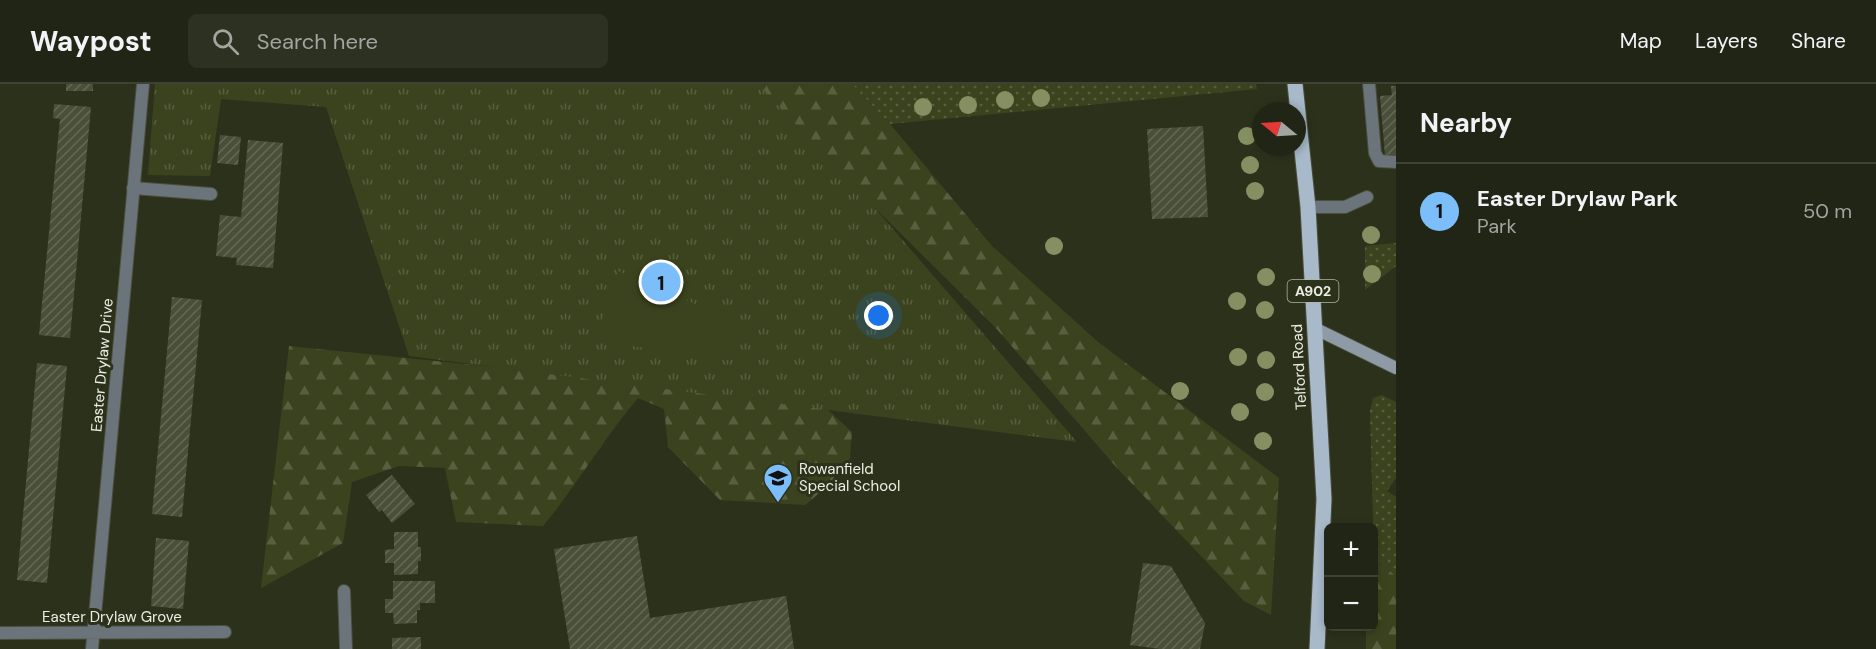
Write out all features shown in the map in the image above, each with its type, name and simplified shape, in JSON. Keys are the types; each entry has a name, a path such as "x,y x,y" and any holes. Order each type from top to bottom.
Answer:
{"main road":[{"name":"Telford Road","path":"1295,84 1308,207 1324,499 1317,649"}],"street":[{"name":"Easter Drylaw Drive","path":"92,649 143,84"},
{"path":"1369,84 1375,153 1379,161 1396,162"},
{"path":"134,188 211,194"},
{"path":"1308,207 1344,207 1367,197"},
{"path":"1316,329 1396,368"},
{"path":"344,591 346,649"},
{"name":"Easter Drylaw Grove","path":"0,633 225,632"}],"green space":[{"path":"155,84 758,84 874,207 1077,442 409,356 326,107 221,99 210,176 148,175"},
{"path":"755,84 852,84 890,124 992,246 1098,342 1279,478 1271,615 1244,601 1117,468 995,327"},
{"path":"852,84 1256,84 1257,89 890,124"},
{"path":"1396,243 1396,266 1365,290 1365,246"},
{"path":"618,271 739,323 728,360 597,341"},
{"path":"289,346 504,368 827,409 852,432 849,468 805,505 720,500 668,447 664,409 638,398 543,526 456,522 445,468 399,466 352,482 343,543 261,588"},
{"path":"1382,395 1396,402 1396,478 1387,491 1396,497 1396,576 1378,562 1378,523 1373,523 1370,411 1373,398"},
{"path":"1378,562 1396,576 1396,649 1366,649 1366,631 1378,631"}],"building":[{"path":"66,84 93,84 93,91 66,91"},
{"path":"1391,86 1396,86 1396,155 1385,156 1380,96 1392,95"},
{"path":"54,104 91,107 70,338 39,335 60,119 53,118"},
{"path":"1203,126 1208,217 1152,219 1147,129"},
{"path":"220,135 241,137 238,165 217,163"},
{"path":"248,140 283,143 273,268 236,265 237,258 216,256 220,215 241,217"},
{"path":"172,297 202,300 182,517 152,514"},
{"path":"37,363 67,366 47,583 17,580"},
{"path":"392,475 415,504 392,523 382,510 379,512 366,495"},
{"path":"394,532 418,532 421,561 418,561 418,574 394,575 394,563 385,563 385,550 394,549"},
{"path":"637,536 650,618 786,596 794,649 570,649 554,549"},
{"path":"156,538 189,541 183,609 151,606"},
{"path":"1143,563 1171,566 1205,623 1200,649 1160,649 1130,645"},
{"path":"393,581 435,581 435,603 420,603 420,610 417,610 417,623 394,624 393,613 385,613 385,599 393,599"},
{"path":"421,637 421,649 392,649 392,638"}],"place":[{"name":"Easter Drylaw Park","path":"661,282"},
{"name":"Rowanfield Special School","path":"778,504"}]}
